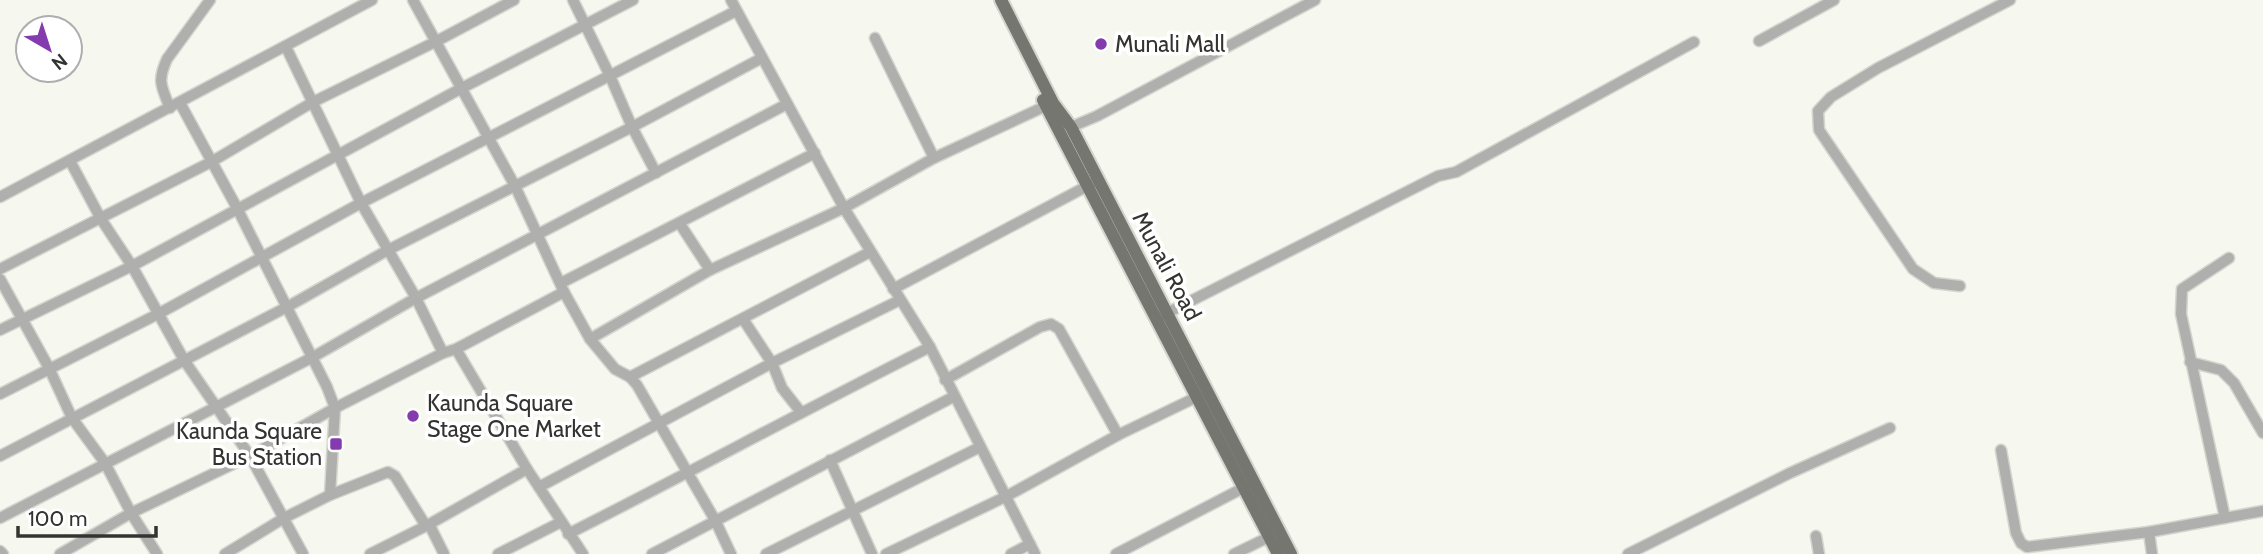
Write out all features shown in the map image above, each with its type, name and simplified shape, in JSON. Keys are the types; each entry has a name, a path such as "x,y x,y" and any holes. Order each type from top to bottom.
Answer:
{"main road":[{"name":"Munali Road","path":"992,0 1093,183 1249,485 1292,554"},
{"name":"Munali Road","path":"1001,0 1050,104 1071,127 1093,183"},
{"name":"Munali Road","path":"1249,485 1278,554"}],"street":[{"path":"210,0 167,59 160,76 160,85 211,162 237,208 313,357 335,408 330,495"},
{"path":"0,197 372,0"},
{"path":"413,0 514,186 562,288 590,338 615,369 630,377 661,423 731,554"},
{"path":"0,269 211,162 313,102 435,43 514,0"},
{"path":"573,0 656,173"},
{"path":"0,330 132,266 337,154 633,0"},
{"path":"730,0 844,208 930,347 1032,549 1011,554"},
{"path":"1071,127 1097,116 1315,0"},
{"path":"1759,41 1834,0"},
{"path":"1960,286 1934,283 1913,269 1819,130 1818,111 1831,97 1878,68 2010,0"},
{"path":"0,394 158,314 361,203 736,11"},
{"path":"875,38 934,158"},
{"path":"1162,315 1438,176 1456,172 1694,42"},
{"path":"286,47 361,203 416,298 443,353"},
{"path":"0,456 287,307 388,250 762,58"},
{"path":"0,518 313,357 416,298 787,104"},
{"path":"590,338 710,270 844,208 934,158 1050,104"},
{"path":"60,554 131,513 250,456 335,408 443,353 456,349 562,288 815,153"},
{"path":"70,161 184,360 250,456 303,554"},
{"path":"893,289 1093,183"},
{"path":"680,224 710,270"},
{"path":"630,377 870,252"},
{"path":"2225,518 2181,314 2182,289 2229,258"},
{"path":"0,279 49,369 72,418 105,463 131,513 157,554"},
{"path":"539,487 772,363 900,300"},
{"path":"743,319 772,363 782,388 800,411"},
{"path":"945,380 1051,324 1059,329 1118,435"},
{"path":"568,534 689,473 800,411 930,347"},
{"path":"456,349 527,469 583,554"},
{"path":"2190,362 2221,370 2234,383 2263,433"},
{"path":"886,554 1005,497 1118,435 1203,395"},
{"path":"652,554 953,397"},
{"path":"1628,554 1790,473 1890,428"},
{"path":"766,554 980,447"},
{"path":"2001,450 2016,533 2027,547 2149,532 2263,511"},
{"path":"830,460 872,554"},
{"path":"370,554 527,469"},
{"path":"225,554 284,518 388,471 396,476 444,554"},
{"path":"1116,554 1249,485"},
{"path":"498,554 561,522"},
{"path":"2149,532 2152,554"},
{"path":"1816,536 1819,554"},
{"path":"1234,554 1269,537"}],"place":[{"name":"Munali Mall","path":"1101,44"},
{"name":"Kaunda Square Stage One Market","path":"413,416"},
{"name":"Kaunda Square Bus Station","path":"336,444"}]}
